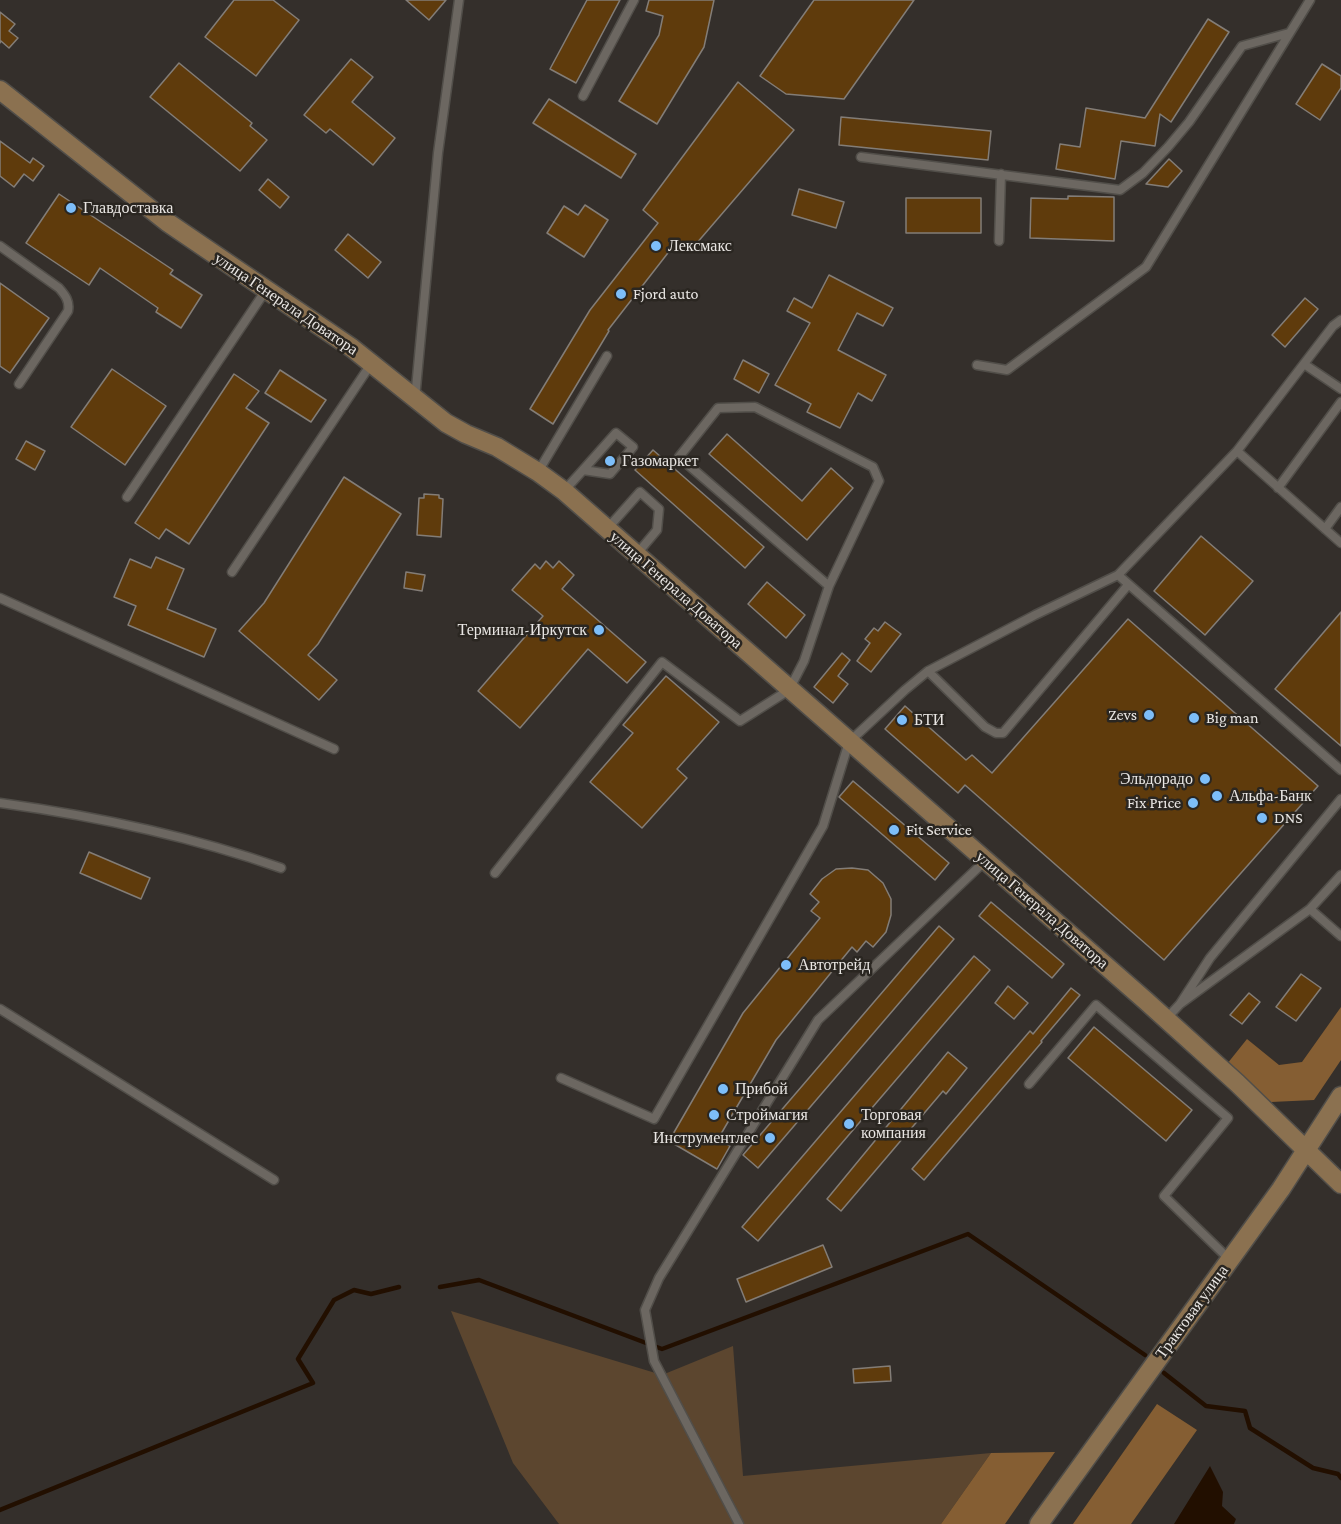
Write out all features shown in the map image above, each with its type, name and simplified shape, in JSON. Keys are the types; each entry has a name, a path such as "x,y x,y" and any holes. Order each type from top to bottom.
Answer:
{"street":[{"name":"улица Генерала Доватора","path":"0,90 167,222 352,348 446,423 497,447 564,491 1238,1083 1341,1184"},
{"name":"Трактовая улица","path":"1039,1524 1230,1260 1306,1151 1341,1096"}],"lane":[{"path":"415,399 438,153 459,0"},
{"path":"583,96 634,0"},
{"path":"977,365 1007,370 1146,267 1310,0"},
{"path":"861,157 1120,190 1143,173 1168,147 1189,122 1242,46 1289,33"},
{"path":"999,241 1001,174"},
{"path":"0,246 59,288 69,305 68,311 19,384"},
{"path":"127,497 266,290"},
{"path":"561,1078 654,1119 822,826 849,742 928,671 1118,575 1237,451 1333,326 1341,320"},
{"path":"538,472 607,356"},
{"path":"232,572 371,364"},
{"path":"1304,364 1341,389"},
{"path":"1278,488 1341,402"},
{"path":"495,873 662,662 740,721 789,690 804,661 829,586 879,481 873,467 754,407 718,408 679,457 829,586"},
{"path":"564,491 616,433 633,447 610,474 583,470"},
{"path":"1237,451 1341,543"},
{"path":"607,530 640,492 659,509 657,530 636,555"},
{"path":"1325,529 1341,507"},
{"path":"1118,575 1341,770"},
{"path":"928,671 985,728 996,734 1003,733 1128,585"},
{"path":"0,598 334,748"},
{"path":"1166,1019 1180,1004 1210,958 1341,799"},
{"path":"0,803 70,813 225,849 280,867"},
{"path":"740,1524 654,1361 645,1310 659,1278 818,1020 985,861"},
{"path":"1180,1004 1310,909 1341,875"},
{"path":"1310,909 1341,936"},
{"path":"1029,1084 1096,1005 1228,1118 1164,1196 1230,1260"},
{"path":"0,1009 274,1180"}],"shaded area":[{"path":"1341,1007 1341,1060 1314,1100 1271,1102 1227,1064 1247,1039 1279,1065 1302,1062"},
{"path":"451,1311 662,1375 733,1346 743,1476 991,1453 941,1524 559,1524 513,1463"},
{"path":"1157,1404 1197,1430 1131,1524 1073,1524"},
{"path":"1055,1452 1005,1524 941,1524 991,1453"},
{"path":"1210,1466 1223,1492 1222,1506 1236,1519 1234,1524 1174,1524"}],"building":[{"path":"234,0 273,0 299,20 256,76 205,37"},
{"path":"406,0 446,0 429,20"},
{"path":"587,0 620,0 576,83 550,69"},
{"path":"649,0 714,0 704,47 657,124 619,101 659,35 663,16 646,11"},
{"path":"814,0 914,0 844,99 786,94 760,76"},
{"path":"0,12 15,24 9,31 18,38 9,48 1,41 0,43"},
{"path":"1208,19 1229,32 1171,122 1160,114 1155,146 1121,141 1115,179 1056,169 1060,144 1080,147 1086,108 1145,118"},
{"path":"351,59 373,77 352,102 395,138 373,165 330,129 326,133 304,115"},
{"path":"179,63 252,123 250,126 267,140 240,171 150,97"},
{"path":"1322,64 1341,76 1341,88 1320,120 1296,104"},
{"path":"738,82 794,130 690,251 678,240 608,330 553,424 530,409 590,310 658,223 643,210"},
{"path":"549,99 636,154 621,178 533,123"},
{"path":"841,117 991,131 988,160 839,145"},
{"path":"0,141 30,163 33,158 44,166 33,181 24,174 14,187 0,176"},
{"path":"1169,159 1182,171 1168,187 1146,184"},
{"path":"268,179 289,197 280,208 259,190"},
{"path":"799,189 844,202 836,228 792,215"},
{"path":"59,194 173,270 170,274 202,295 181,328 156,312 158,308 100,268 89,285 26,243"},
{"path":"1068,196 1114,197 1114,241 1030,238 1031,198 1068,199"},
{"path":"906,198 981,198 981,233 906,233"},
{"path":"585,205 608,220 584,257 547,233 564,206 578,215"},
{"path":"348,234 381,262 368,278 335,250"},
{"path":"829,275 893,308 883,326 857,313 838,350 886,375 872,401 858,393 840,428 807,412 811,404 775,385 810,323 787,311 794,298 812,308"},
{"path":"0,283 49,318 10,373 0,366"},
{"path":"1305,298 1318,309 1285,347 1272,335"},
{"path":"743,360 769,374 759,393 734,379"},
{"path":"112,369 166,406 125,465 71,427"},
{"path":"280,370 326,400 311,422 265,393"},
{"path":"234,374 259,391 246,408 269,423 189,544 166,529 159,539 135,523"},
{"path":"727,434 802,501 831,468 853,488 807,540 709,454"},
{"path":"26,441 45,451 35,470 16,459"},
{"path":"653,450 764,547 745,568 635,470"},
{"path":"344,477 401,514 318,644 308,655 337,680 319,700 239,631 264,603"},
{"path":"424,494 439,495 439,498 443,499 441,537 417,535 419,498 424,498"},
{"path":"1201,536 1253,581 1205,635 1154,591"},
{"path":"156,557 184,569 167,609 216,629 204,657 128,625 136,606 114,597 130,559 151,568"},
{"path":"546,561 553,568 559,561 574,575 562,589 646,662 627,683 588,649 520,728 478,691 543,616 512,590 535,564 540,569"},
{"path":"406,572 425,575 422,591 404,588"},
{"path":"767,582 805,615 786,638 748,604"},
{"path":"1341,612 1341,746 1275,689"},
{"path":"1128,619 1318,786 1164,960 965,785 958,793 885,729 905,706 966,760 972,755 992,773"},
{"path":"885,622 901,634 871,672 857,661 870,643 865,639 874,628 878,631"},
{"path":"842,653 850,660 838,676 848,684 833,703 814,687"},
{"path":"666,676 719,722 677,769 687,778 642,828 590,782 633,733 623,725"},
{"name":"Fit Service","path":"853,781 949,863 935,880 839,797"},
{"path":"89,852 150,878 141,899 80,873"},
{"path":"836,869 868,870 883,883 891,899 891,915 886,932 873,947 866,941 857,952 852,947 776,1040 718,1139 730,1146 717,1169 669,1141 743,1013 820,918 811,911 819,902 810,894 822,879"},
{"path":"991,902 1064,964 1052,978 979,916"},
{"path":"939,926 954,939 758,1168 743,1155"},
{"path":"974,956 990,970 758,1241 742,1227"},
{"path":"1301,974 1321,988 1296,1021 1276,1007"},
{"path":"1008,986 1028,1003 1014,1019 995,1003"},
{"path":"1071,988 1080,995 924,1180 912,1169 1030,1031 1033,1034"},
{"path":"1249,993 1260,1002 1242,1024 1230,1015"},
{"path":"1094,1027 1192,1110 1166,1141 1068,1058"},
{"path":"948,1052 967,1068 946,1094 943,1091 841,1211 827,1199"},
{"path":"823,1245 832,1267 746,1302 737,1279"},
{"path":"890,1366 891,1381 854,1383 853,1369"}],"waterway":[{"path":"440,1287 479,1280 662,1349 968,1234 1145,1355"},
{"path":"0,1510 313,1383 298,1359 334,1300 354,1290 371,1294 399,1287"},
{"path":"1164,1373 1206,1406 1245,1411 1250,1428 1313,1468 1338,1474 1341,1478"}],"place":[{"name":"Главдоставка","path":"71,208"},
{"name":"Лексмакс","path":"656,246"},
{"name":"Fjord auto","path":"621,294"},
{"name":"Газомаркет","path":"610,461"},
{"name":"Терминал-Иркутск","path":"599,630"},
{"name":"Zevs","path":"1149,715"},
{"name":"Big man","path":"1194,718"},
{"name":"БТИ","path":"902,720"},
{"name":"Эльдорадо","path":"1205,779"},
{"name":"Альфа-Банк","path":"1217,796"},
{"name":"Fix Price","path":"1193,803"},
{"name":"DNS","path":"1262,818"},
{"name":"Fit Service","path":"894,830"},
{"name":"Автотрейд","path":"786,965"},
{"name":"Прибой","path":"723,1089"},
{"name":"Строймагия","path":"714,1115"},
{"name":"Торговая компания","path":"849,1124"},
{"name":"Инструментлес","path":"770,1138"}]}
